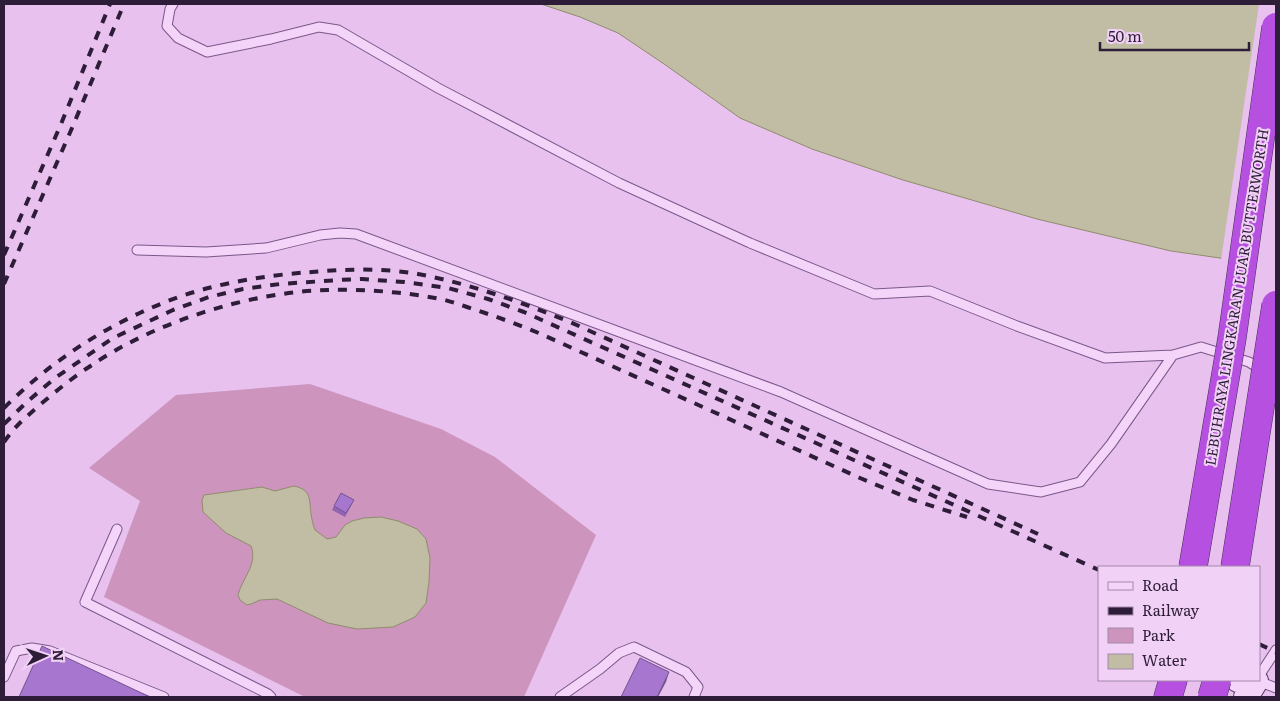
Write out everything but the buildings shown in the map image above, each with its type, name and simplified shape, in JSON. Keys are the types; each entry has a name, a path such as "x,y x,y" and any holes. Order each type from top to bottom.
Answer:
{"highway":[{"name":"LEBUHRAYA LINGKARAN LUAR BUTTERWORTH","path":"1193,566 1232,338 1276,27"},
{"path":"1235,566 1276,305"},
{"path":"1168,697 1173,681"},
{"path":"1211,697 1216,681"}],"street":[{"path":"1211,697 1229,681"}],"lane":[{"path":"172,4 168,26 178,38 207,52 319,27 338,30 438,88 619,183 750,243 874,294 930,291 1017,326 1105,358 1173,355 1201,347 1249,362 1276,378"},
{"path":"137,250 206,252 266,248 320,235 340,232 356,234 781,392 988,484 1042,492 1080,482 1111,444 1173,355"},
{"path":"117,530 85,602 271,697"},
{"path":"560,697 620,653 634,647 686,672 698,687 694,697"},
{"path":"4,677 16,651 32,648 50,651 164,697"},
{"path":"1260,676 1276,650"}],"green space":[{"path":"310,384 441,429 495,457 596,535 524,697 305,697 104,597 140,501 89,468 176,395"}],"water":[{"path":"541,4 1276,4 1276,266 1171,251 1037,219 903,180 812,149 740,118 618,33 580,17"},
{"path":"294,486 307,493 315,530 327,539 336,537 345,525 352,521 364,518 381,517 398,521 417,529 426,539 430,558 426,603 415,617 393,627 357,629 328,623 277,599 260,600 247,605 240,600 238,595 251,565 253,553 251,546 226,533 203,512 202,500 204,495 262,487 275,491"}],"pier":[{"path":"1259,4 1276,4 1276,268 1221,260"}],"railway":[{"path":"4,255 61,124 110,4"},
{"path":"4,284 124,4"},
{"path":"4,408 41,375 80,346 123,321 185,295 239,281 294,273 352,270 405,272 476,288 570,322 1038,534"},
{"path":"4,424 55,378 113,338 173,310 209,297 243,289 280,284 362,279 404,282 448,288 488,299 524,312 1098,570"},
{"path":"4,442 24,419 80,373 115,351 172,323 235,303 298,292 356,290 413,294 444,300 486,313 541,334 860,478 913,500 967,517"},
{"path":"1260,644 1276,652"}]}
